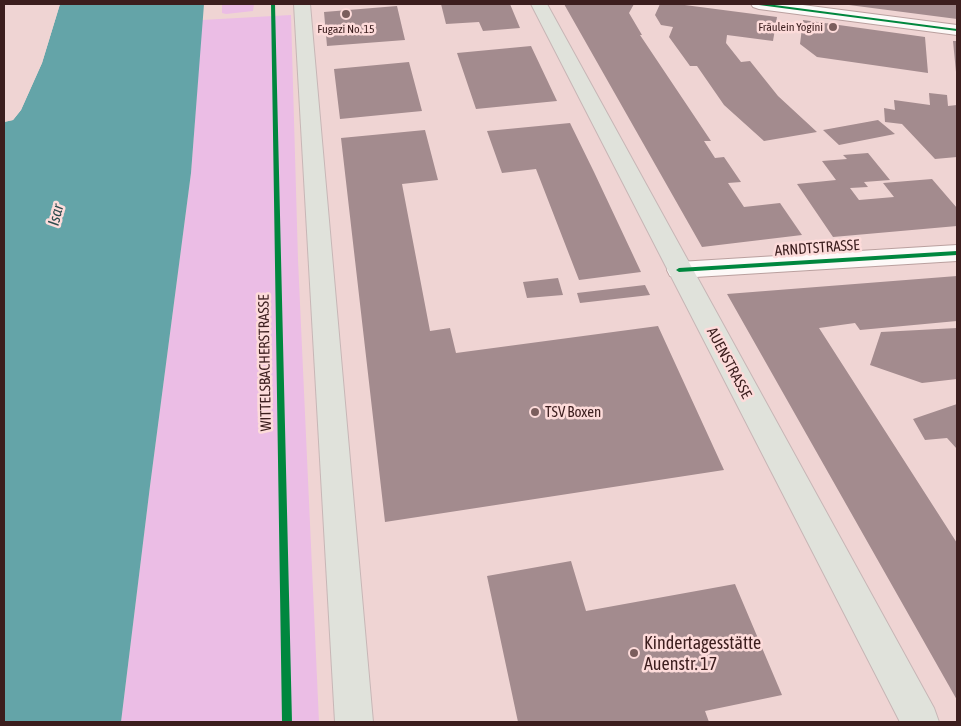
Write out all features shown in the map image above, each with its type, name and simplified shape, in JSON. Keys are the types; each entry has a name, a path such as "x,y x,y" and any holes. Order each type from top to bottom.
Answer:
{"main road":[{"path":"302,4 354,722"},
{"name":"AUENSTRASSE","path":"539,4 920,722"}],"street":[{"path":"759,4 957,30"},
{"name":"ARNDTSTRASSE","path":"679,270 957,253"}],"shaded area":[{"path":"222,4 254,4 253,11 226,14 222,13"},
{"path":"291,15 298,260 319,722 121,722 191,173 202,20"}],"water":[{"name":"Isar","path":"60,4 204,4 191,173 121,722 4,722 4,122 13,120 21,110 42,63"}],"pier":[{"path":"57,4 60,4 42,63 21,110 13,120 4,122 4,120 12,118 19,109 39,62"}],"building":[{"path":"441,4 510,4 520,28 483,31 479,22 446,24"},
{"path":"564,4 634,4 629,13 642,35 640,35 711,141 704,141 715,158 724,157 741,182 728,183 744,207 780,203 802,235 702,247"},
{"path":"660,4 677,4 777,17 773,41 727,35 726,43 741,62 750,61 778,96 817,132 764,141 724,105 697,66 690,66 669,37 673,27 661,25 655,15"},
{"path":"957,4 957,19 849,5"},
{"path":"397,6 405,40 327,46 324,12"},
{"path":"803,20 925,37 928,73 817,57 800,44"},
{"path":"953,41 957,41 957,72 956,72"},
{"path":"531,46 557,101 476,109 457,53"},
{"path":"409,62 422,111 340,119 334,69"},
{"path":"929,93 947,95 948,106 957,105 957,157 935,159 902,124 885,122 884,108 895,110 894,100 930,105"},
{"path":"878,120 895,134 839,145 823,130"},
{"path":"570,123 641,272 579,280 536,169 502,173 487,131"},
{"name":"TSV Boxen","path":"425,130 438,180 402,184 430,331 450,328 456,353 658,326 724,470 385,522 341,138"},
{"path":"868,153 890,180 864,182 868,187 850,188 859,200 894,197 883,183 932,179 957,208 957,226 833,237 797,184 836,180 822,161 847,159 843,155"},
{"path":"957,276 957,321 860,330 855,323 819,328 957,543 957,700 727,294"},
{"path":"558,278 563,295 527,298 523,282"},
{"path":"645,285 650,295 580,303 577,293"},
{"path":"957,328 957,379 922,383 870,365 881,332"},
{"path":"957,404 957,449 947,438 925,440 913,419"},
{"name":"Kindertagesstätte Auenstr. 17","path":"571,561 586,611 735,584 782,695 705,711 709,722 518,722 487,576"}],"cycle path":[{"name":"WITTELSBACHERSTRASSE","path":"273,4 287,722"},
{"path":"759,4 957,30"},
{"path":"679,270 957,253"}],"place":[{"name":"Fugazi No. 15","path":"346,14"},
{"name":"Fräulein Yogini","path":"833,27"},
{"name":"TSV Boxen","path":"535,412"},
{"name":"Kindertagesstätte Auenstr. 17","path":"634,653"}]}
